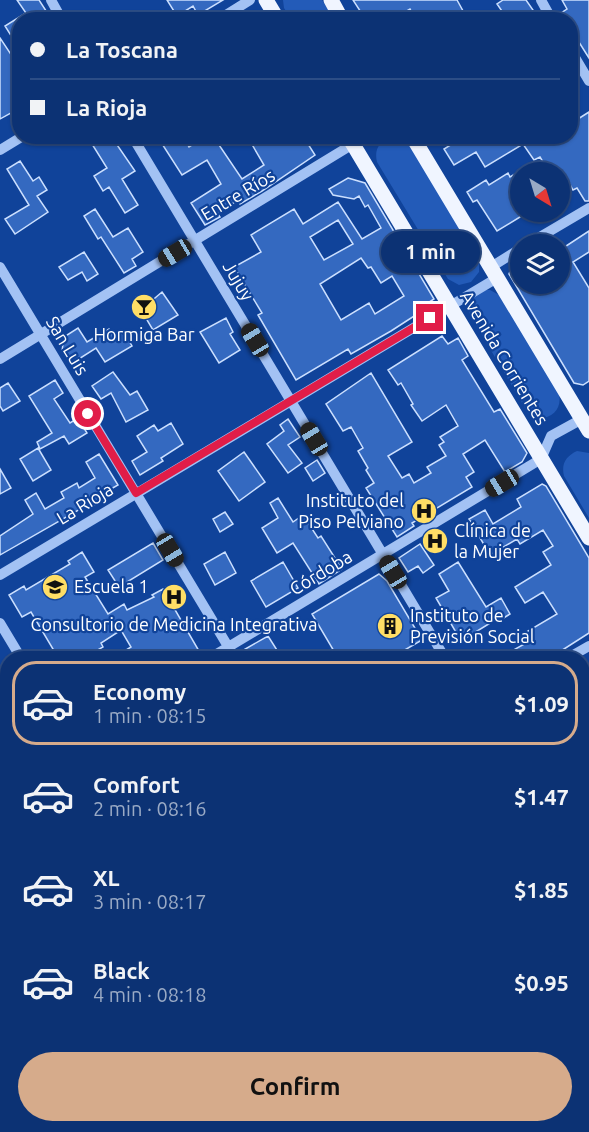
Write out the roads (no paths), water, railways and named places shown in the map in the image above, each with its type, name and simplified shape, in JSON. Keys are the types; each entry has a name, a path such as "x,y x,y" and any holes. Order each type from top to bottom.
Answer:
{"main road":[{"name":"Avenida Corrientes","path":"352,144 589,538"},
{"name":"Avenida Corrientes","path":"417,144 587,421"}],"street":[{"path":"231,12 250,0"},
{"path":"578,62 589,81"},
{"name":"Jujuy","path":"137,144 442,651"},
{"name":"Entre Ríos","path":"0,359 195,241 344,144"},
{"path":"545,234 589,208"},
{"name":"La Rioja","path":"0,575 450,307 510,258"},
{"name":"San Luis","path":"0,267 231,651"},
{"path":"542,459 551,436 587,421"},
{"name":"Córdoba","path":"221,651 542,459"},
{"path":"0,623 17,651"}],"place":[{"name":"Hormiga Bar","path":"144,307"},
{"name":"Instituto del Piso Pelviano","path":"424,511"},
{"name":"Clínica de la Mujer","path":"435,541"},
{"name":"Escuela 1","path":"55,587"},
{"name":"Consultorio de Medicina Integrativa","path":"174,597"},
{"name":"Instituto de Previsión Social","path":"390,626"}]}
